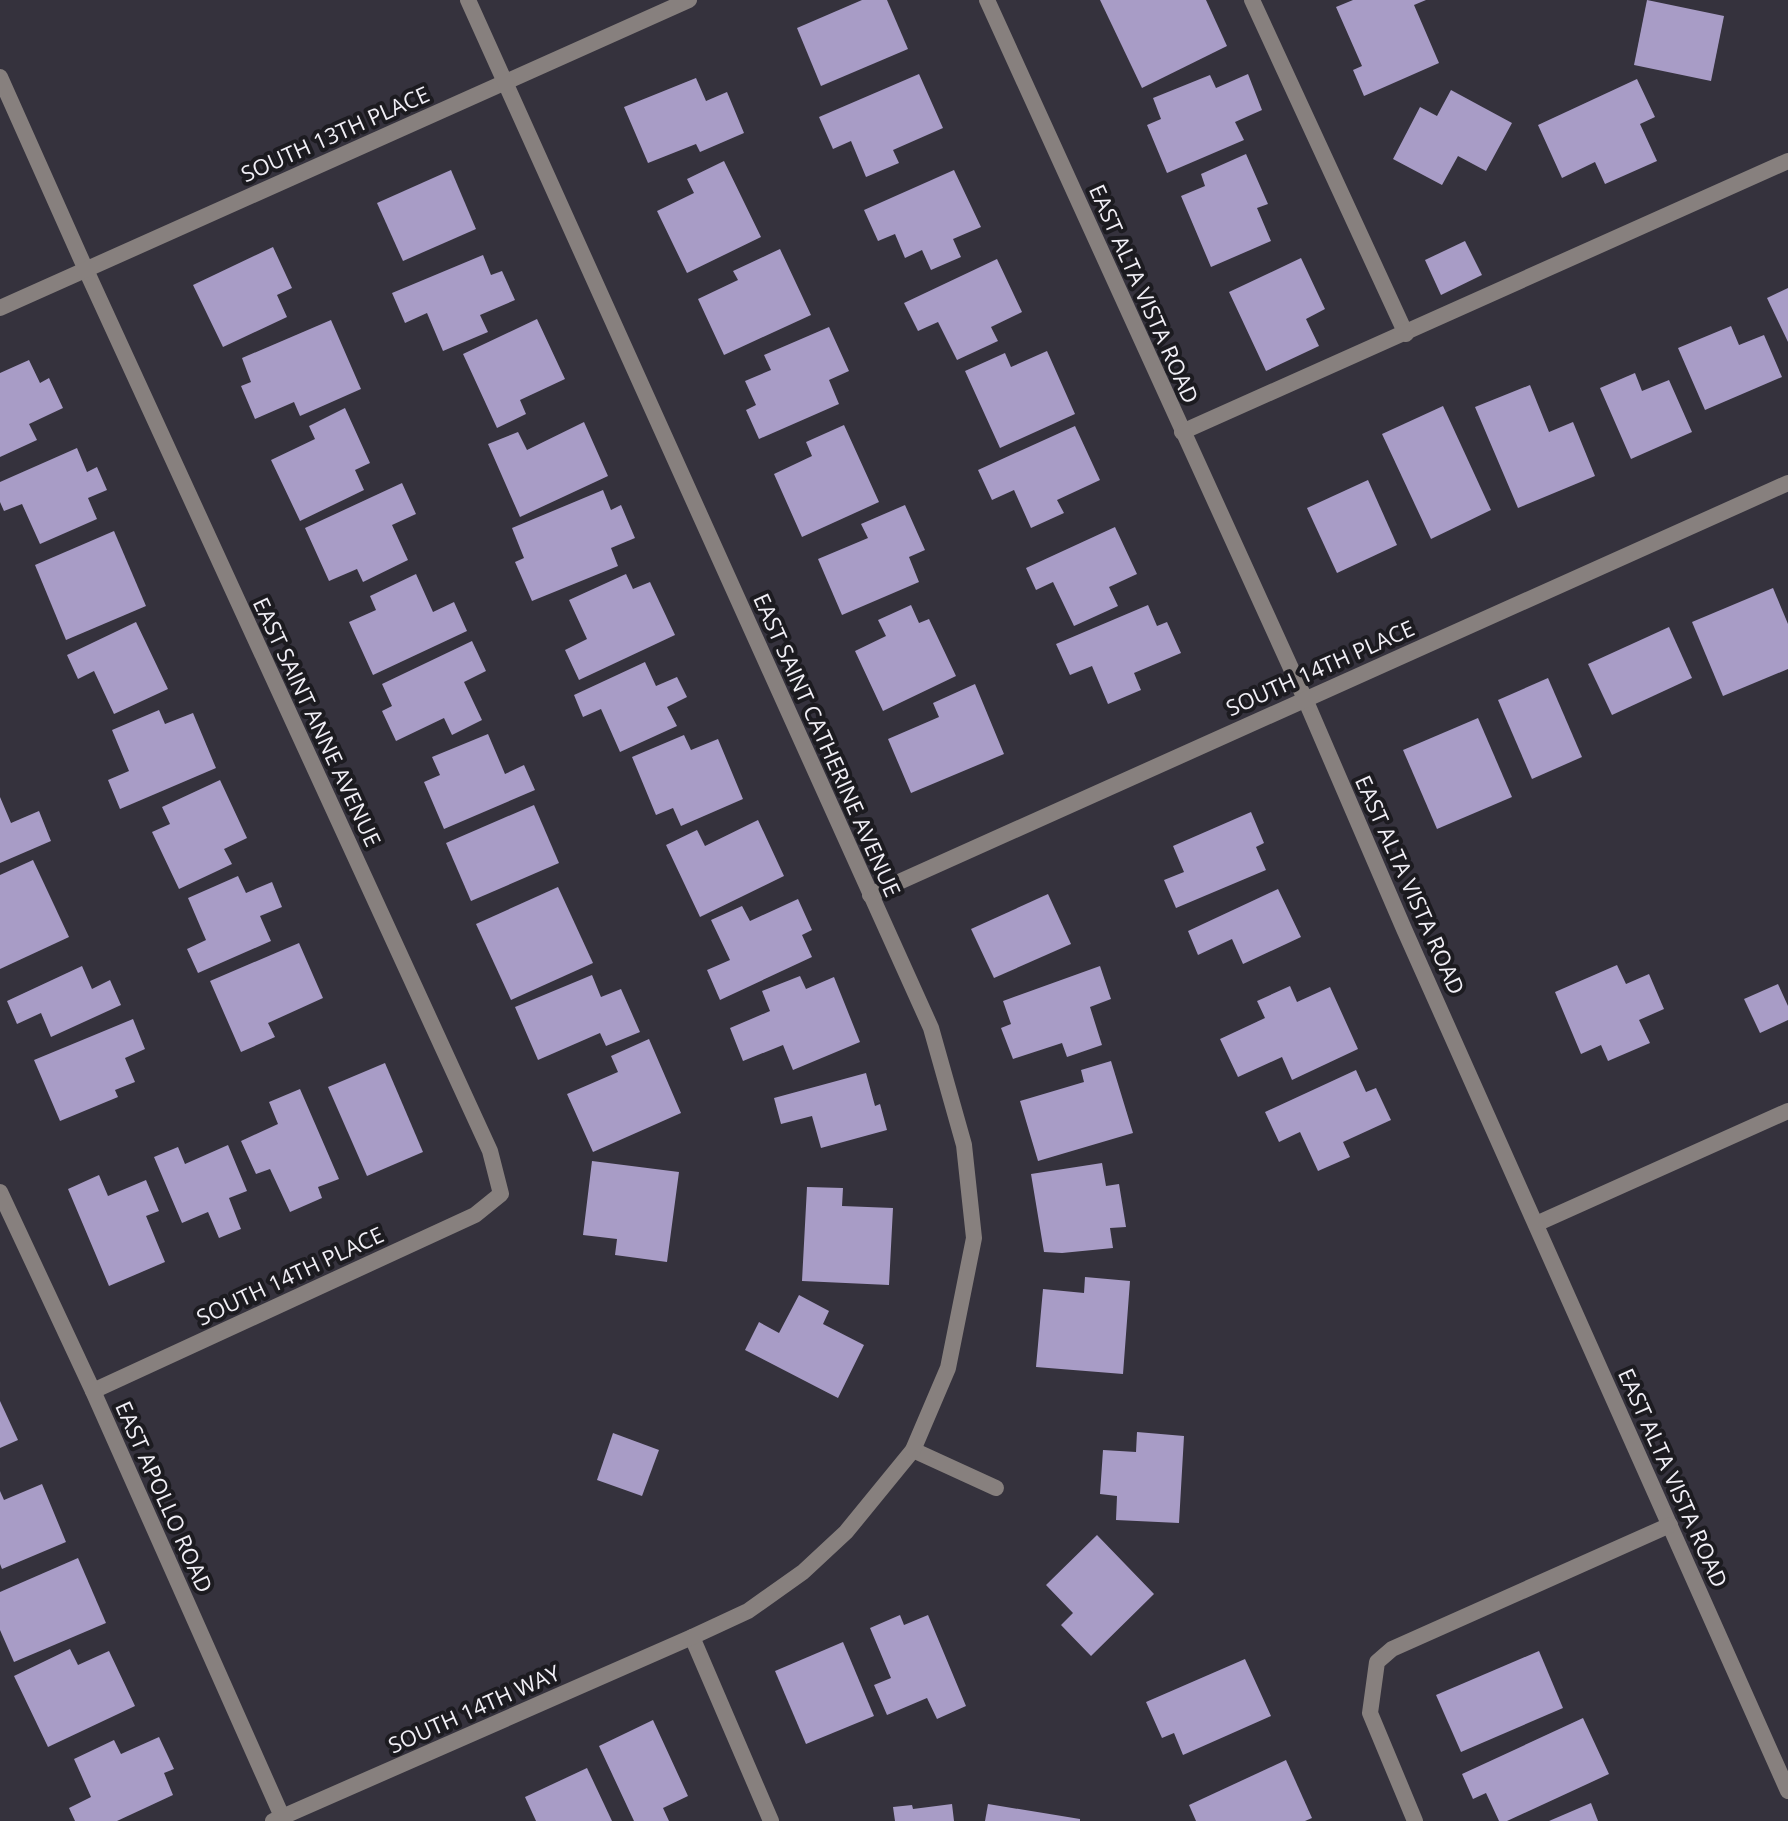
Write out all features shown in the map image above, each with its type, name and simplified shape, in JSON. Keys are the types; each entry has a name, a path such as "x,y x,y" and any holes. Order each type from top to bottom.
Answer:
{"street":[{"name":"EAST SAINT CATHERINE AVENUE","path":"468,0 931,1028 964,1145 974,1238 948,1368 913,1450 846,1532 803,1572 748,1611 692,1637"},
{"name":"SOUTH 13TH PLACE","path":"0,308 689,0"},
{"name":"EAST ALTA VISTA ROAD","path":"987,0 1305,699 1788,1791"},
{"path":"1252,0 1406,334"},
{"name":"EAST SAINT ANNE AVENUE","path":"0,77 490,1151 501,1194"},
{"path":"1182,432 1788,161"},
{"name":"SOUTH 14TH PLACE","path":"870,895 1788,483"},
{"path":"1536,1224 1788,1111"},
{"name":"EAST APOLLO ROAD","path":"0,1192 93,1391 280,1820"},
{"name":"SOUTH 14TH PLACE","path":"93,1391 475,1215 501,1194"},
{"path":"913,1450 996,1488"},
{"path":"1415,1821 1370,1713 1377,1662 1392,1649 1670,1525"},
{"path":"692,1637 771,1821"},
{"name":"SOUTH 14TH WAY","path":"280,1820 692,1637"}],"building":[{"path":"862,0 887,0 908,49 821,86 797,28"},
{"path":"1100,0 1206,0 1227,46 1142,88"},
{"path":"1353,0 1426,0 1414,5 1439,63 1364,96 1353,70 1362,66 1336,7"},
{"path":"1647,0 1724,16 1711,81 1634,65"},
{"path":"919,74 943,128 893,150 899,163 866,177 851,141 833,149 819,117"},
{"path":"1248,74 1262,110 1235,122 1244,140 1167,173 1147,125 1161,119 1153,98 1210,75 1216,88"},
{"path":"696,78 706,101 727,92 744,133 700,152 696,144 648,163 624,107"},
{"path":"1637,79 1655,117 1640,124 1657,161 1605,184 1595,162 1562,178 1538,125"},
{"path":"1451,90 1512,123 1486,171 1458,156 1442,185 1393,159 1420,107 1437,116"},
{"path":"1246,154 1268,204 1257,208 1271,241 1211,267 1181,196 1205,186 1201,174"},
{"path":"724,161 761,237 687,273 657,211 694,193 687,179"},
{"path":"451,170 476,229 403,261 377,203"},
{"path":"954,170 981,227 953,239 961,257 931,270 922,250 905,258 895,234 878,241 864,210"},
{"path":"1465,241 1482,275 1441,295 1425,260"},
{"path":"273,247 292,288 277,295 287,317 223,347 193,285"},
{"path":"780,249 811,315 724,355 698,299 738,280 733,271"},
{"path":"483,255 491,275 502,271 515,300 480,315 488,332 443,351 427,313 405,323 392,293"},
{"path":"1301,258 1325,309 1306,319 1319,346 1266,371 1229,292"},
{"path":"997,259 1022,312 991,327 998,341 957,360 938,322 918,331 904,303"},
{"path":"1788,288 1788,342 1767,298"},
{"path":"537,319 565,379 520,400 526,414 497,428 463,354"},
{"path":"331,320 361,389 300,416 294,402 255,419 241,386 251,382 242,358"},
{"path":"1731,326 1739,345 1764,335 1782,377 1705,410 1678,348"},
{"path":"829,327 849,371 829,380 839,404 759,439 746,410 756,405 745,381 771,370 764,355"},
{"path":"1047,351 1075,414 1000,448 965,371 1005,353 1011,367"},
{"path":"29,360 40,383 49,378 63,408 29,424 37,440 0,457 0,373"},
{"path":"1635,373 1642,391 1669,380 1692,432 1631,459 1600,388"},
{"path":"1530,385 1549,432 1573,422 1595,476 1518,508 1475,407"},
{"path":"1443,406 1491,510 1431,539 1382,434"},
{"path":"345,408 370,463 355,470 364,490 300,521 271,460 315,439 309,426"},
{"path":"584,422 608,476 520,517 488,444 518,432 527,450"},
{"path":"844,425 879,502 802,537 774,474 812,456 806,442"},
{"path":"1075,426 1100,480 1057,500 1064,513 1031,528 1014,490 992,500 978,470"},
{"path":"77,448 87,472 97,467 107,490 88,498 97,519 40,544 22,504 4,511 0,502 0,482"},
{"path":"1368,480 1397,545 1337,573 1307,508"},
{"path":"402,483 416,514 392,525 408,560 363,582 357,569 329,581 305,528"},
{"path":"603,490 611,510 621,505 635,538 611,548 618,566 532,601 515,562 524,558 512,528"},
{"path":"905,505 925,550 909,557 919,582 842,615 818,559 868,538 861,524"},
{"path":"1115,527 1137,574 1109,587 1118,606 1074,626 1053,582 1036,590 1026,568"},
{"path":"114,531 146,606 66,640 35,565"},
{"path":"416,574 433,612 454,602 467,631 373,675 349,622 376,610 370,596"},
{"path":"626,574 633,589 650,582 675,635 579,680 565,650 587,639 569,600"},
{"path":"1773,588 1788,624 1788,669 1723,696 1692,622"},
{"path":"911,605 919,623 929,619 956,676 883,711 855,651 886,636 878,620"},
{"path":"1148,605 1157,626 1167,622 1181,653 1134,673 1141,690 1108,704 1092,666 1070,675 1056,644"},
{"path":"136,622 168,689 114,714 94,671 78,679 67,655"},
{"path":"1669,627 1692,678 1612,715 1588,664"},
{"path":"472,641 486,671 464,682 482,720 452,735 444,718 396,741 382,711 392,706 382,684"},
{"path":"645,662 656,686 677,677 687,697 667,707 677,726 620,752 601,709 583,717 574,695"},
{"path":"1548,678 1582,757 1532,779 1498,700"},
{"path":"975,684 1004,754 911,793 888,739 939,717 933,703"},
{"path":"159,710 165,724 193,713 216,768 120,809 108,780 129,771 112,730"},
{"path":"1478,718 1512,797 1437,829 1403,750"},
{"path":"488,734 505,774 524,765 535,790 444,829 424,782 440,775 432,757"},
{"path":"684,735 691,750 718,739 743,799 681,826 673,808 656,815 632,757"},
{"path":"220,780 247,838 224,849 232,864 179,889 152,832 170,824 162,807"},
{"path":"0,797 11,823 39,811 51,841 0,863"},
{"path":"534,805 559,863 471,901 446,843"},
{"path":"1251,812 1264,843 1256,847 1266,870 1176,908 1164,880 1184,872 1173,846"},
{"path":"758,820 784,876 700,917 666,845 697,830 705,846"},
{"path":"33,860 69,937 0,969 0,875"},
{"path":"238,876 246,893 272,882 282,907 260,916 271,941 198,973 187,949 206,940 188,898"},
{"path":"558,887 593,963 511,1000 476,924"},
{"path":"1278,889 1301,937 1243,964 1232,939 1198,955 1188,931"},
{"path":"1048,894 1071,944 994,978 971,929"},
{"path":"798,899 812,930 802,935 812,957 720,1000 707,970 730,960 711,920 742,906 750,921"},
{"path":"299,943 323,998 268,1023 275,1037 241,1052 210,981"},
{"path":"1617,965 1626,984 1649,974 1664,1009 1639,1020 1650,1043 1608,1061 1601,1045 1581,1054 1555,992"},
{"path":"82,966 92,989 110,980 121,1005 51,1037 41,1013 17,1024 7,1001"},
{"path":"1100,966 1111,999 1090,1007 1102,1045 1067,1057 1062,1043 1013,1059 1001,1028 1011,1024 1003,1001"},
{"path":"592,975 601,997 621,989 640,1032 606,1046 600,1033 538,1060 515,1007"},
{"path":"800,976 806,989 834,977 860,1042 793,1070 783,1045 743,1061 730,1028 770,1011 762,991"},
{"path":"1778,984 1788,1006 1788,1020 1760,1033 1744,999"},
{"path":"1290,986 1297,1002 1330,987 1358,1049 1292,1080 1282,1057 1238,1077 1220,1039 1265,1018 1257,1001"},
{"path":"133,1019 145,1049 125,1058 135,1082 115,1090 118,1097 60,1121 34,1060"},
{"path":"649,1039 681,1113 593,1152 567,1094 618,1072 611,1056"},
{"path":"1111,1061 1133,1133 1038,1161 1020,1101 1084,1082 1081,1070"},
{"path":"385,1063 423,1152 367,1176 328,1087"},
{"path":"1356,1070 1366,1092 1376,1088 1391,1120 1343,1142 1350,1157 1318,1171 1300,1132 1279,1142 1265,1112"},
{"path":"866,1073 875,1106 880,1104 887,1130 821,1148 812,1116 781,1124 774,1098"},
{"path":"300,1089 339,1179 318,1187 322,1198 290,1212 270,1169 256,1174 241,1141 278,1124 269,1102"},
{"path":"228,1145 247,1191 229,1198 241,1229 219,1238 208,1212 182,1223 154,1157 178,1147 185,1164"},
{"path":"592,1161 679,1172 667,1262 615,1255 617,1239 583,1235"},
{"path":"1102,1163 1106,1186 1119,1184 1126,1227 1110,1228 1113,1248 1044,1252 1031,1174"},
{"path":"99,1175 108,1196 146,1180 159,1211 146,1216 165,1262 109,1286 68,1189"},
{"path":"807,1187 843,1188 842,1206 893,1208 889,1285 802,1281"},
{"path":"1085,1277 1130,1281 1123,1374 1036,1367 1043,1289 1084,1293"},
{"path":"799,1295 829,1311 823,1324 864,1345 838,1398 745,1350 759,1322 779,1333"},
{"path":"0,1401 18,1440 0,1448"},
{"path":"1137,1432 1184,1436 1179,1523 1116,1520 1117,1496 1100,1494 1103,1450 1136,1452"},
{"path":"613,1433 659,1450 642,1496 597,1480"},
{"path":"42,1484 66,1542 2,1569 0,1491 4,1500"},
{"path":"1097,1535 1154,1594 1091,1656 1061,1625 1073,1613 1046,1585"},
{"path":"78,1558 106,1623 14,1662 0,1630 0,1592"},
{"path":"900,1615 904,1625 928,1615 966,1706 937,1719 927,1698 887,1715 874,1685 891,1678 870,1628"},
{"path":"843,1642 874,1716 806,1744 775,1671"},
{"path":"70,1649 78,1665 109,1651 135,1706 48,1747 14,1676"},
{"path":"1539,1651 1563,1708 1461,1752 1436,1695"},
{"path":"1245,1659 1271,1716 1183,1755 1174,1733 1162,1738 1146,1702"},
{"path":"1583,1718 1609,1774 1507,1821 1499,1821 1486,1793 1473,1799 1462,1774"},
{"path":"653,1720 688,1796 663,1808 669,1821 634,1821 599,1746"},
{"path":"159,1737 174,1769 164,1773 173,1795 117,1821 75,1821 69,1808 91,1797 74,1759 114,1740 121,1754"},
{"path":"1286,1760 1312,1818 1305,1821 1196,1821 1189,1805"},
{"path":"587,1768 612,1821 536,1821 525,1797"},
{"path":"1591,1803 1598,1821 1549,1821"},
{"path":"952,1804 954,1821 895,1821 893,1807 912,1805 913,1809"},
{"path":"988,1804 1080,1819 1080,1821 985,1821"}]}
